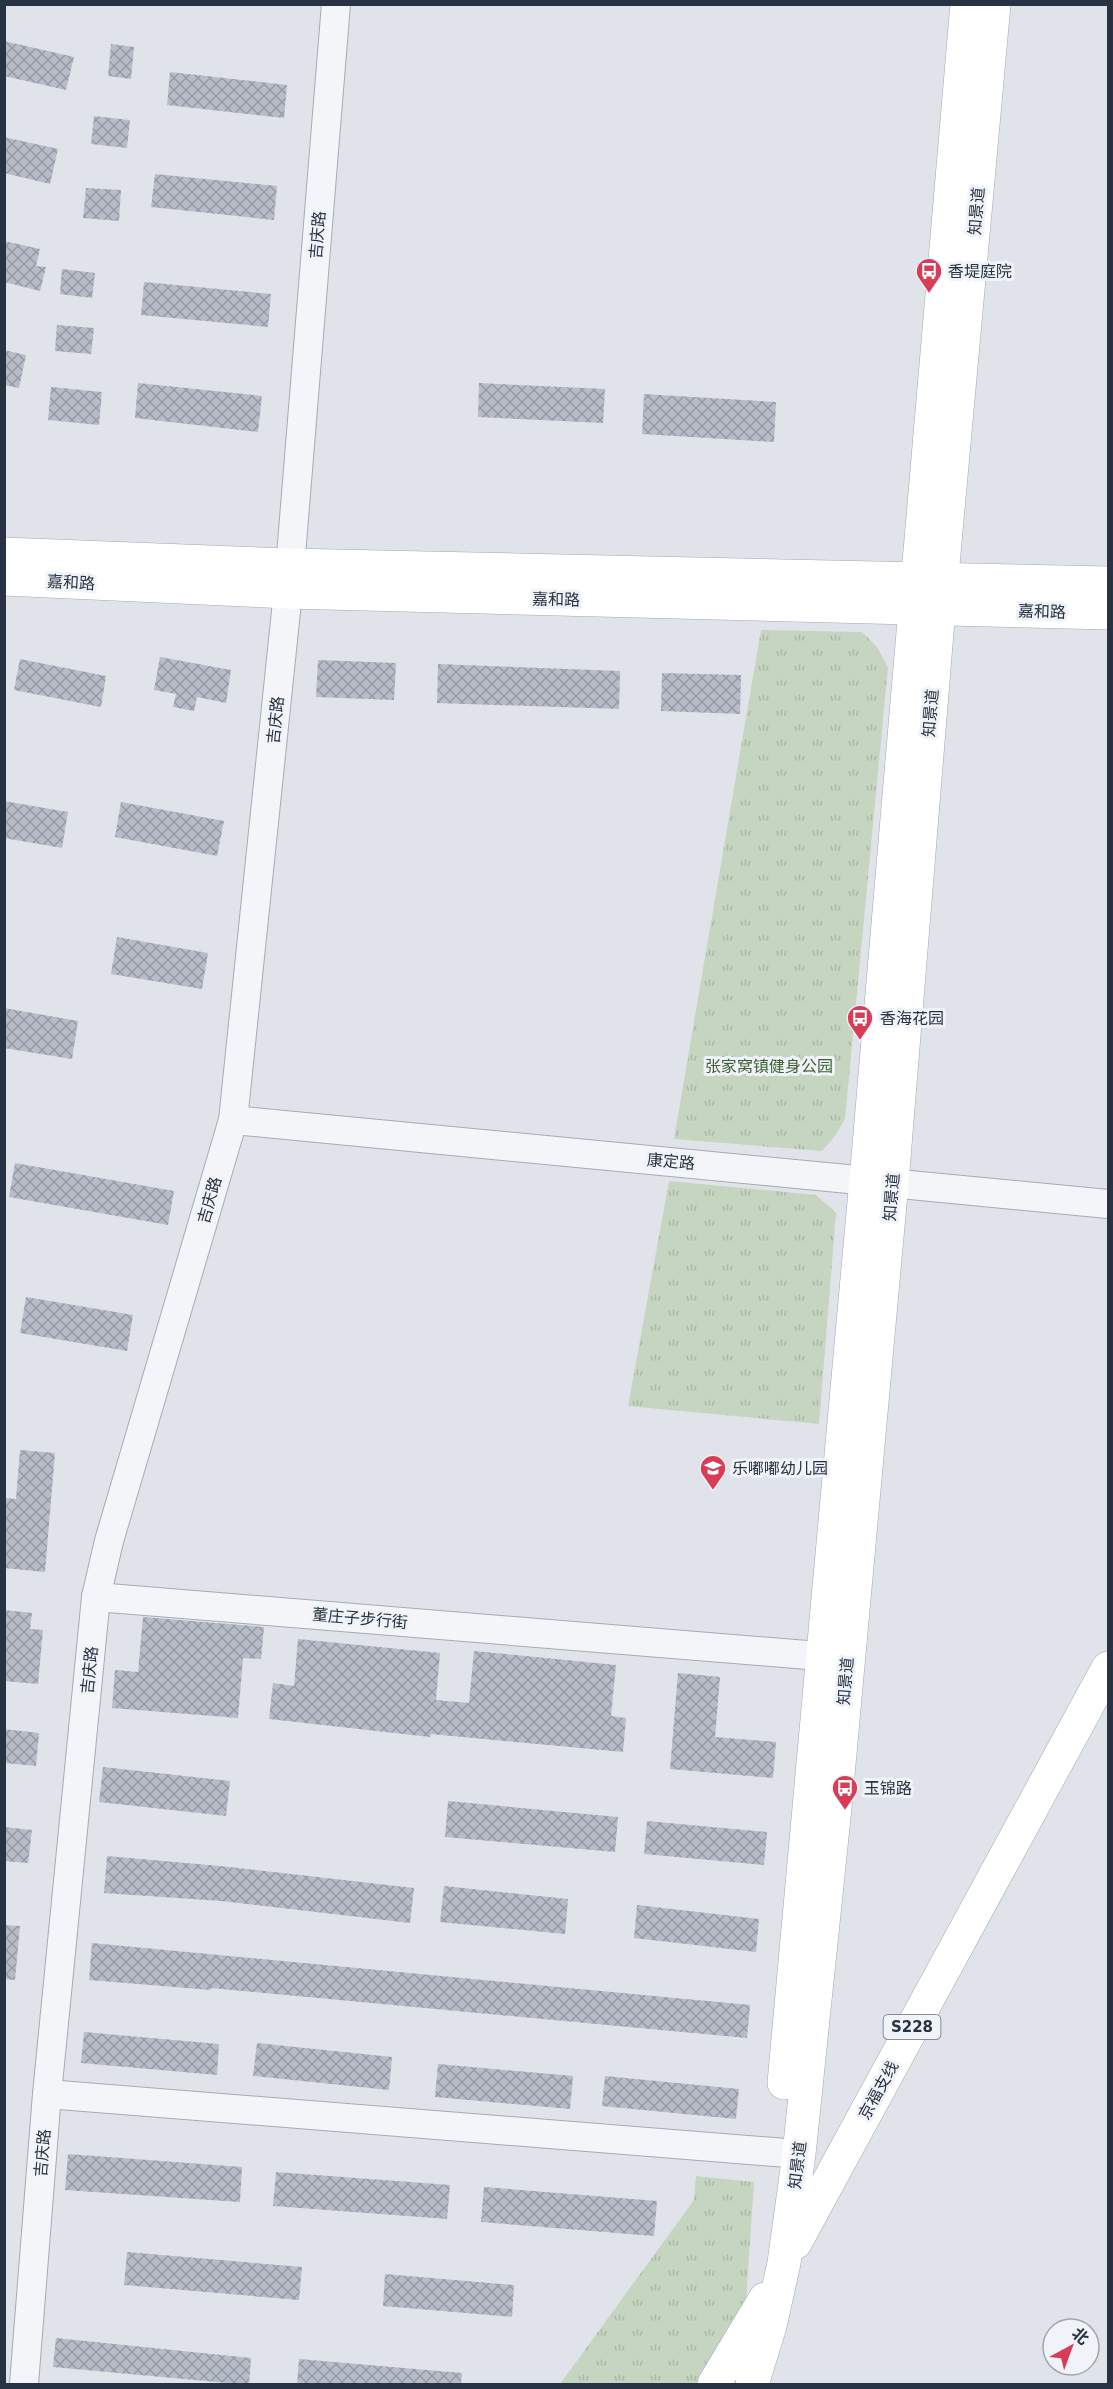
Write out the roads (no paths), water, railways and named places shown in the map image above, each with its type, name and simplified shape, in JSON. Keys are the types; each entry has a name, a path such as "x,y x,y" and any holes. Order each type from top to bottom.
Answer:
{"main road":[{"name":"知景道","path":"752,2385 788,2154 879,1181 928,592 967,4"},
{"name":"知景道","path":"928,592 994,4"},
{"name":"嘉和路","path":"4,554 289,578"},
{"name":"嘉和路","path":"4,579 289,578 928,592 1108,583"},
{"name":"嘉和路","path":"928,592 1108,614"},
{"name":"京福支线","path":"784,2264 1108,1668"},
{"name":"京福支线","path":"714,2385 763,2320 1108,1715"},
{"name":"知景道","path":"763,2320 784,2264 788,2154"},
{"name":"京福支线","path":"737,2385 763,2320"}],"street":[{"name":"吉庆路","path":"24,2385 47,2094 96,1597 109,1541 233,1120 289,578 336,4"},
{"name":"康定路","path":"233,1120 1108,1204"},
{"name":"董庄子步行街","path":"96,1597 835,1657"},
{"path":"47,2094 788,2154"}],"place":[{"name":"香堤庭院","path":"929,294"},
{"name":"香海花园","path":"860,1041"},
{"name":"乐嘟嘟幼儿园","path":"713,1491"},
{"name":"玉锦路","path":"845,1811"}],"park label":[{"name":"张家窝镇健身公园","path":"769,1066"}]}
